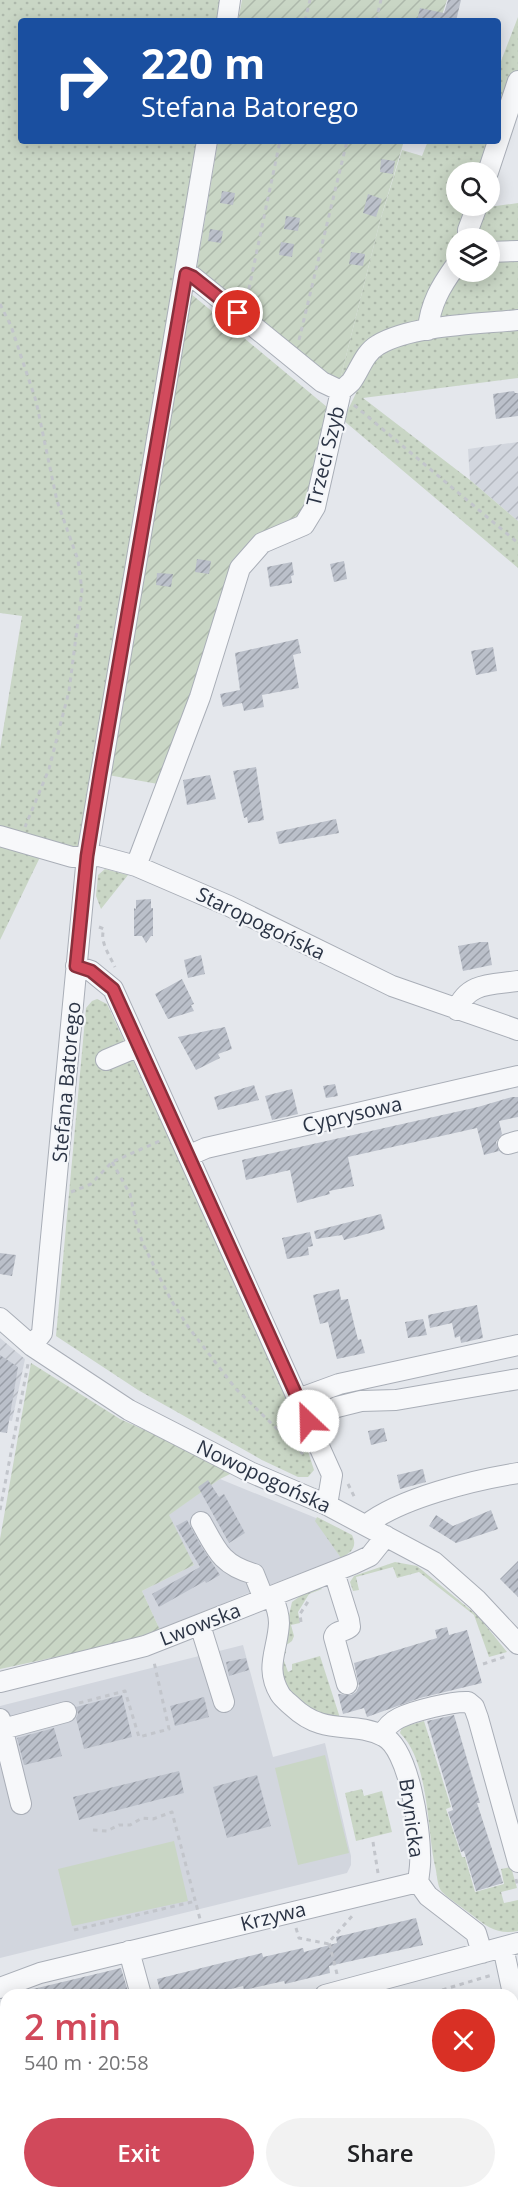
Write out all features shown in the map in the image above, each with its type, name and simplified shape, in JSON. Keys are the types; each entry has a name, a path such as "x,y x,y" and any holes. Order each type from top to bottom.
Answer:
{"street":[{"path":"227,18 230,0"},
{"path":"501,133 518,81"},
{"name":"Stefana Batorego","path":"32,1346 42,1333 87,856 207,144"},
{"path":"491,162 497,144"},
{"path":"500,252 518,251"},
{"path":"186,274 193,277 322,382 341,391"},
{"path":"428,330 437,292 446,280"},
{"name":"Trzeci Szyb","path":"136,866 200,697 240,568 262,543 304,525 315,507 341,391 376,346 401,335 518,320"},
{"name":"Staropogońska","path":"0,836 72,857 99,856 136,866 229,906 392,986 518,1030"},
{"path":"76,966 91,971 113,989 332,1475 327,1505"},
{"path":"457,1010 461,998 472,989 518,981"},
{"path":"106,1060 138,1047"},
{"name":"Cyprysowa","path":"188,1156 206,1148 518,1076"},
{"name":"Nowopogońska","path":"0,1318 32,1346 129,1410 250,1472 327,1505 434,1562 477,1600 513,1650"},
{"path":"298,1399 339,1384 518,1345"},
{"path":"308,1421 337,1407 360,1401 396,1400 518,1379"},
{"path":"366,1525 379,1515 406,1503 464,1485 518,1473"},
{"path":"201,1522 220,1556 241,1570 254,1574 278,1611 279,1624 272,1657 272,1674 281,1695 303,1716 329,1726 364,1729 382,1735 389,1724 399,1718 458,1701 468,1702 474,1707 516,1869"},
{"name":"Lwowska","path":"0,1682 145,1646 370,1556 386,1536"},
{"path":"334,1572 350,1627 338,1632 334,1637 347,1684"},
{"path":"200,1625 224,1702"},
{"path":"21,1804 1,1724 70,1708"},
{"name":"Brynicka","path":"382,1735 391,1740 400,1754 412,1791 420,1855 418,1882 428,1896 476,1934 482,1953"},
{"name":"Krzywa","path":"0,1988 40,1973 418,1882"},
{"path":"347,1989 510,1945 508,1968 512,1989"},
{"path":"129,1951 139,1989"}],"path":[{"path":"306,18 310,0"},
{"path":"377,18 381,0"},
{"path":"243,307 247,299 279,144"},
{"path":"298,343 346,144"},
{"path":"0,304 11,327 36,401 57,501 78,560 82,590 69,691 49,769 20,840"},
{"path":"341,391 363,413 518,543"},
{"path":"65,1193 75,1192 91,1184 112,1162 171,1135"},
{"path":"112,1162 130,1194 136,1222 147,1252 189,1328 236,1389 308,1459"},
{"path":"0,1510 32,1346"},
{"path":"483,1664 513,1650"},
{"path":"70,1708 125,1690 139,1737 169,1729 155,1666"},
{"path":"93,1830 107,1831 119,1825 130,1825 142,1818 153,1819 172,1812 198,1909"},
{"path":"373,1842 379,1874"},
{"path":"516,1869 518,1887"},
{"path":"74,1930 196,1901"},
{"path":"329,1944 354,1914"},
{"path":"293,1920 299,1938 329,1944"},
{"path":"329,1944 336,1972"},
{"path":"446,1989 503,1973 508,1968"}],"shaded area":[{"path":"518,442 518,521 470,480 468,449"},
{"path":"0,1338 25,1359 12,1421 0,1419"},
{"path":"220,1479 316,1518 341,1558 253,1591 160,1630 142,1591 194,1565 168,1515"},
{"path":"243,1645 273,1757 325,1743 351,1856 351,1865 347,1873 0,1958 0,1706"}],"green space":[{"path":"0,0 222,0 219,18 18,18 18,144 196,144 91,775 81,841 81,863 43,851 0,940 0,749 22,616 0,613"},
{"path":"242,0 447,0 441,18 239,18"},
{"path":"518,17 518,111 500,169 500,162 446,162 446,216 500,216 500,205 518,203 518,378 363,398 470,480 518,521 518,568 343,420 359,387 340,380 380,221 402,150 422,156 427,144 501,144 501,61"},
{"path":"218,144 403,144 380,221 340,380 329,376 300,354 197,267"},
{"path":"184,288 333,412 310,520 240,568 169,786 108,775"},
{"path":"105,869 128,875 101,909 96,896 98,875"},
{"path":"97,999 107,1004 285,1389 314,1470 308,1477 298,1477 262,1460 138,1390 56,1336 86,1008"},
{"path":"31,1363 120,1419 236,1471 220,1479 169,1515 194,1565 142,1591 160,1630 135,1640 0,1669 0,1539"},
{"path":"317,1517 352,1535 354,1546 350,1552 341,1558 315,1521"},
{"path":"395,1562 417,1566 478,1616 507,1652 489,1657 474,1615 419,1572 397,1578 393,1567 356,1577 359,1590 353,1591 350,1582 354,1576"},
{"path":"321,1588 309,1594 298,1612 300,1623 291,1625 294,1636 292,1641 285,1646 286,1653 282,1655 288,1672 292,1670 292,1664 320,1656 341,1721 314,1715 282,1694 278,1665 292,1602 303,1594"},
{"path":"424,1721 451,1807 446,1809 462,1857 465,1857 475,1892 504,1884 501,1869 511,1867 517,1888 501,1892 504,1903 518,1900 518,1931 504,1932 488,1926 450,1899 440,1889 432,1851 422,1778 410,1745 400,1733 402,1727"},
{"path":"325,1755 349,1853 298,1865 275,1768"},
{"path":"362,1789 364,1796 382,1791 392,1832 356,1841 345,1793"},
{"path":"174,1841 188,1901 72,1926 58,1869"}],"building":[{"path":"448,0 461,0 457,18 418,18 420,8 444,13"},
{"path":"381,159 395,161 393,174 380,172"},
{"path":"222,191 235,193 233,205 220,203"},
{"path":"368,194 382,199 376,217 363,213"},
{"path":"286,216 300,218 298,231 284,229"},
{"path":"210,229 223,231 221,243 208,241"},
{"path":"281,242 294,244 292,257 279,255"},
{"path":"351,252 365,254 363,266 349,264"},
{"path":"514,391 518,393 518,416 496,419 493,394"},
{"path":"197,559 211,561 209,574 195,572"},
{"path":"344,561 347,579 334,582 330,564"},
{"path":"292,562 294,575 291,576 292,583 270,587 267,567"},
{"path":"157,573 173,574 171,587 156,585"},
{"path":"298,639 301,653 293,655 299,688 262,695 264,707 244,711 242,703 223,707 220,694 240,690 235,653"},
{"path":"493,647 497,671 476,675 471,651"},
{"path":"256,767 264,820 248,823 247,817 244,818 233,771"},
{"path":"210,775 216,799 187,805 183,780"},
{"path":"336,819 339,833 279,844 276,832"},
{"path":"151,899 153,936 146,943 142,936 134,936 134,908 136,909 136,900"},
{"path":"488,942 492,965 463,971 458,946"},
{"path":"201,955 205,974 188,978 184,960"},
{"path":"182,979 194,1004 191,1005 194,1011 168,1019 155,994"},
{"path":"225,1027 232,1049 218,1054 220,1058 196,1070 178,1037"},
{"path":"335,1084 338,1096 326,1098 323,1086"},
{"path":"254,1085 259,1100 218,1110 214,1097"},
{"path":"292,1089 298,1114 272,1120 265,1096"},
{"path":"518,1097 518,1117 499,1121 502,1134 496,1142 499,1151 484,1155 477,1128 348,1157 354,1186 329,1191 330,1194 297,1203 290,1170 246,1180 242,1160 478,1107"},
{"path":"381,1214 385,1229 344,1240 342,1235 316,1239 314,1231"},
{"path":"310,1232 313,1246 308,1247 309,1255 287,1259 282,1238"},
{"path":"0,1253 16,1255 12,1276 0,1274"},
{"path":"339,1289 341,1300 348,1299 358,1340 361,1339 365,1353 337,1359 328,1322 320,1324 313,1295"},
{"path":"477,1305 483,1338 461,1343 460,1336 455,1338 452,1323 430,1328 428,1315"},
{"path":"423,1319 427,1335 408,1338 405,1322"},
{"path":"0,1355 18,1367 7,1433 0,1432"},
{"path":"384,1428 387,1441 371,1445 368,1431"},
{"path":"423,1469 426,1482 400,1489 397,1475"},
{"path":"208,1480 219,1497 224,1494 245,1533 229,1543 198,1487"},
{"path":"491,1510 498,1529 456,1543 429,1526 436,1515 453,1526"},
{"path":"187,1520 220,1575 159,1607 152,1594 200,1567 176,1526"},
{"path":"518,1561 518,1597 500,1579"},
{"path":"447,1627 449,1635 467,1630 482,1683 420,1698 367,1717 364,1708 343,1714 338,1694 351,1695 359,1686 354,1663 437,1638 435,1630"},
{"path":"246,1658 249,1670 229,1676 226,1662"},
{"path":"122,1695 132,1737 84,1749 76,1718 78,1714 76,1707"},
{"path":"204,1697 209,1717 175,1726 170,1706"},
{"path":"454,1715 480,1803 477,1803 503,1883 476,1891 464,1851 461,1852 448,1812 453,1810 427,1721"},
{"path":"54,1728 62,1756 24,1765 17,1738"},
{"path":"179,1771 184,1793 79,1820 73,1797"},
{"path":"257,1775 271,1826 227,1838 213,1787"},
{"path":"416,1918 423,1945 329,1966 330,1973 285,1984 284,1981 248,1989 244,1989 243,1986 231,1989 160,1989 157,1979 262,1953 263,1957 303,1948 304,1952 337,1943 336,1937"},
{"path":"121,1968 127,1989 33,1989"}],"route":[{"path":"238,313 193,277 186,274 87,856 76,966 91,971 113,989 308,1421"}]}
